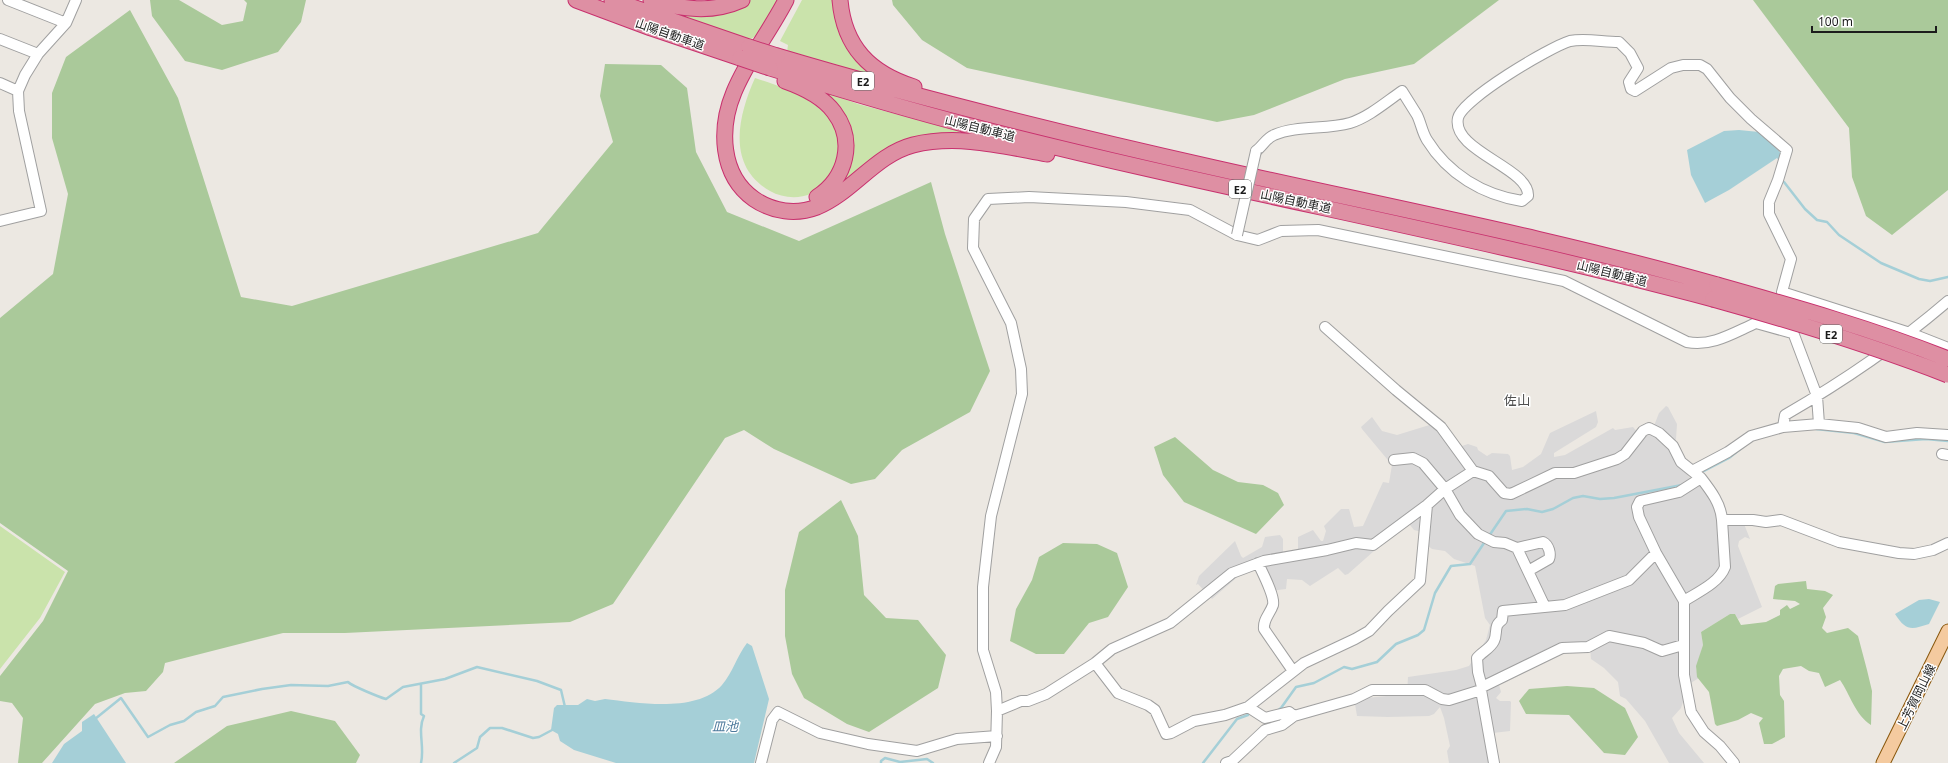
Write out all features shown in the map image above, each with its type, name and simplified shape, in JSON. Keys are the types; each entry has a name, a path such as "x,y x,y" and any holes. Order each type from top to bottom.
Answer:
{"highway":[{"name":"山陽自動車道","path":"576,0 651,28 744,53"},
{"name":"山陽自動車道","path":"612,0 744,53 771,66 968,125 1226,186 1715,292 1839,321 1912,345 1948,359"},
{"path":"651,0 680,8 698,9 714,9 742,0"},
{"path":"786,0 734,93 727,117 725,137 726,155 732,173 739,186 762,205 775,210 788,212 817,207 834,198 877,163 894,153 912,146 936,141 970,141 999,145 1226,186"},
{"path":"744,53 771,66 798,86 811,93 834,111 842,124 845,135 845,162 835,182 828,190 817,197 794,203 768,199 756,191 744,177 736,161 734,148 735,116 742,95 750,77 794,0"},
{"path":"840,0 841,12 849,37 864,60 885,74 904,84 932,93 949,104"},
{"name":"山陽自動車道","path":"771,66 870,83 949,104 1214,168 1550,242 1715,292 1834,335 1905,358 1948,375"}],"main road":[{"name":"上芳賀岡山線","path":"1883,763 1948,631"}],"street":[{"path":"8,0 66,24"},
{"path":"0,220 41,211 19,111 18,91 25,74 38,54 66,24 76,0"},
{"path":"0,39 38,54"},
{"path":"1237,235 1256,151 1274,135 1292,130 1328,128 1351,122 1369,114 1402,91 1417,115 1426,139 1440,160 1469,183 1481,189 1522,201 1528,196 1528,190 1523,182 1504,167 1469,144 1459,128 1458,118 1469,103 1522,66 1551,49 1571,41 1618,42 1630,53 1638,68 1629,82 1631,89 1636,91 1671,68 1683,65 1700,66 1707,69 1730,98 1751,119 1788,150 1769,202 1769,214 1791,259 1782,292 1792,333 1817,396 1819,424"},
{"path":"0,83 18,91"},
{"path":"989,763 995,753 997,711 996,692 983,650 983,587 992,516 1022,394 1021,369 1011,323 972,248 974,219 988,199 1030,197 1126,202 1190,210 1237,235 1258,240 1281,231 1318,230 1564,281 1687,342 1698,344 1716,341 1756,323 1792,333"},
{"path":"1782,292 1910,333 1948,348"},
{"path":"1783,427 1785,415 1817,396 1910,333 1948,300"},
{"path":"1325,327 1396,390 1441,427 1473,471 1489,476 1504,493 1511,494 1555,473 1574,473 1617,459 1625,454 1643,431 1649,428 1659,433 1673,446 1681,462 1688,468 1694,470 1701,478 1722,510 1725,567 1722,574 1710,584 1684,601"},
{"path":"1694,470 1728,452 1751,436 1783,427 1819,424 1858,428 1886,437 1917,433 1948,436"},
{"path":"1394,460 1413,458 1423,464 1445,488 1460,515 1478,534 1494,542 1505,543 1517,548 1543,542 1545,543 1550,552 1548,559 1528,571"},
{"path":"997,711 1021,701 1028,701 1046,694 1095,663 1112,649 1170,623 1232,573 1258,563 1356,543 1373,545 1427,506 1445,488 1473,471"},
{"path":"1701,478 1679,492 1640,502 1637,506 1639,517 1656,553 1684,601 1684,675 1691,712 1704,732 1720,746 1734,763"},
{"path":"1095,663 1118,693 1148,705 1155,710 1166,734 1171,733 1194,720 1225,715 1248,707 1304,663 1369,631 1388,610 1420,582 1427,506"},
{"path":"1722,520 1753,520 1766,522 1781,520 1814,531 1832,540 1898,553 1914,554 1933,550 1948,543"},
{"path":"1517,548 1545,606"},
{"path":"1494,763 1478,672 1478,658 1482,651 1493,644 1496,636 1495,629 1498,623 1502,620 1503,611 1545,606 1565,606 1629,580 1656,553"},
{"path":"1258,563 1272,596 1273,605 1265,620 1264,629 1293,671"},
{"path":"1226,763 1232,761 1264,730 1282,726 1294,716 1354,699 1372,690 1425,690 1442,699 1449,700 1481,688 1562,648 1588,647 1609,636 1644,643 1662,652 1683,645"},
{"path":"1248,707 1265,718 1289,712 1294,716"},
{"path":"761,763 772,720 778,712 820,733 868,744 917,751 957,739 997,736"}],"shaded area":[{"path":"1666,406 1677,424 1676,439 1672,453 1674,457 1689,477 1704,486 1724,516 1742,519 1750,539 1745,537 1739,541 1738,546 1762,607 1738,619 1735,614 1730,614 1701,632 1703,645 1696,669 1699,678 1689,684 1681,708 1672,718 1679,733 1704,763 1669,763 1645,721 1626,699 1620,696 1618,682 1604,668 1591,659 1590,647 1568,642 1551,647 1512,667 1498,681 1501,692 1496,698 1500,701 1511,702 1510,731 1493,733 1487,741 1489,763 1449,763 1447,751 1450,746 1440,707 1434,714 1429,716 1357,716 1355,704 1366,698 1407,694 1408,677 1456,670 1469,666 1486,640 1490,625 1485,618 1475,566 1454,559 1445,551 1432,549 1427,545 1426,533 1414,530 1406,520 1380,542 1374,551 1348,574 1345,575 1338,568 1310,586 1302,580 1287,579 1286,589 1270,591 1256,570 1242,573 1212,599 1198,584 1196,585 1199,576 1235,541 1243,558 1262,547 1265,537 1280,535 1283,539 1283,554 1298,555 1298,537 1313,530 1321,541 1323,541 1326,531 1324,526 1341,509 1349,509 1354,527 1363,526 1383,482 1389,483 1392,465 1361,427 1372,417 1382,431 1397,435 1436,423 1459,447 1468,444 1477,447 1478,450 1487,456 1492,453 1508,454 1510,456 1512,470 1523,467 1541,454 1550,433 1596,411 1598,422 1596,427 1554,453 1554,457 1565,455 1613,428 1615,430 1633,427 1638,433 1645,437 1652,431 1659,413"}],"green space":[{"path":"150,0 179,0 222,25 243,21 247,3 244,0 306,0 301,22 278,52 222,70 185,61 152,16"},
{"path":"750,0 778,0 757,35 751,39 684,18 686,12 735,9"},
{"path":"802,0 835,0 880,80 787,52 788,45 780,41"},
{"path":"892,0 1499,0 1414,64 1345,79 1254,115 1217,122 967,68 922,40 893,5"},
{"path":"1753,0 1948,0 1948,190 1892,235 1866,216 1852,177 1849,128"},
{"path":"130,10 178,98 241,297 292,306 538,233 613,142 600,96 605,64 661,65 687,88 696,152 727,212 799,241 931,182 945,234 990,371 970,412 902,450 875,479 851,484 774,449 744,430 725,438 613,604 570,622 345,633 283,633 165,663 163,672 146,691 125,693 95,704 42,763 18,763 23,718 12,703 0,701 0,676 43,621 68,571 0,523 0,318 53,274 68,194 52,138 52,93 66,57"},
{"path":"755,78 781,87 808,100 830,119 837,131 840,147 838,165 829,180 816,192 801,197 780,195 770,191 756,181 747,168 741,154 741,124 744,108"},
{"path":"825,92 858,104 959,131 958,136 937,136 844,186 839,182 848,168 824,95"},
{"path":"1175,437 1213,470 1238,482 1263,485 1278,493 1284,505 1256,534 1184,502 1163,475 1154,447"},
{"path":"841,500 858,536 864,595 886,618 918,620 946,655 938,688 869,732 847,724 804,698 792,674 785,636 785,590 799,532"},
{"path":"0,526 65,572 40,618 0,669"},
{"path":"1063,543 1097,544 1117,553 1128,587 1108,617 1089,623 1064,654 1036,654 1010,641 1016,609 1032,580 1039,557"},
{"path":"1806,581 1807,589 1825,591 1833,595 1823,608 1826,617 1822,628 1827,633 1848,628 1858,636 1872,691 1871,725 1861,716 1840,680 1825,687 1819,673 1809,671 1801,666 1783,669 1779,676 1780,695 1784,701 1785,737 1772,744 1764,744 1759,723 1763,718 1751,713 1738,720 1717,726 1715,724 1709,692 1697,677 1696,666 1703,645 1701,632 1730,614 1735,614 1741,625 1766,622 1780,615 1780,610 1787,605 1790,609 1800,604 1795,601 1773,599 1775,586 1778,584"},
{"path":"1567,686 1594,688 1625,708 1638,737 1625,755 1604,753 1569,715 1526,714 1519,701 1529,689"},
{"path":"291,711 335,721 360,755 356,763 174,763 227,726"}],"water":[{"path":"1739,130 1759,132 1782,154 1779,161 1777,158 1729,190 1705,203 1691,175 1687,150 1724,131"},
{"path":"1929,599 1940,602 1929,624 1909,628 1902,624 1895,614 1919,600"},
{"name":"皿池","path":"747,643 752,646 769,699 754,763 616,763 574,750 560,741 558,734 551,730 554,708 557,705 578,705 587,699 595,701 605,699 650,704 683,703 698,700 711,694 722,685"},
{"path":"94,714 126,763 52,763 64,744 82,731 82,722"}],"waterway":[{"path":"1784,182 1805,209 1817,220 1827,222 1839,235 1881,263 1919,279 1930,281 1948,277"},
{"path":"1816,429 1854,433 1885,442 1926,439 1948,441"},
{"path":"1704,471 1729,458 1744,446"},
{"path":"1489,536 1506,511 1527,509 1542,512 1553,509 1573,498 1583,496 1600,499 1614,498 1682,485"},
{"path":"1277,711 1281,708 1296,687 1314,683 1344,667 1352,669 1377,662 1396,644 1418,635 1424,630 1435,593 1451,566 1470,564 1486,540"},
{"path":"95,719 121,698 148,737 170,725 184,721 196,712 215,706 223,697 291,685 328,686 348,682 360,689 386,699 403,687 445,679 477,667 537,681 561,690 565,707"},
{"path":"421,685 421,714 424,716 421,727 421,763"},
{"path":"1203,763 1237,719 1248,715"},
{"path":"454,763 477,748 480,737 490,728 502,728 533,738 539,737 554,729"},
{"path":"881,763 881,761 885,758 900,762 927,759 933,763"}],"district":[{"name":"佐山","path":"1517,400"}]}
